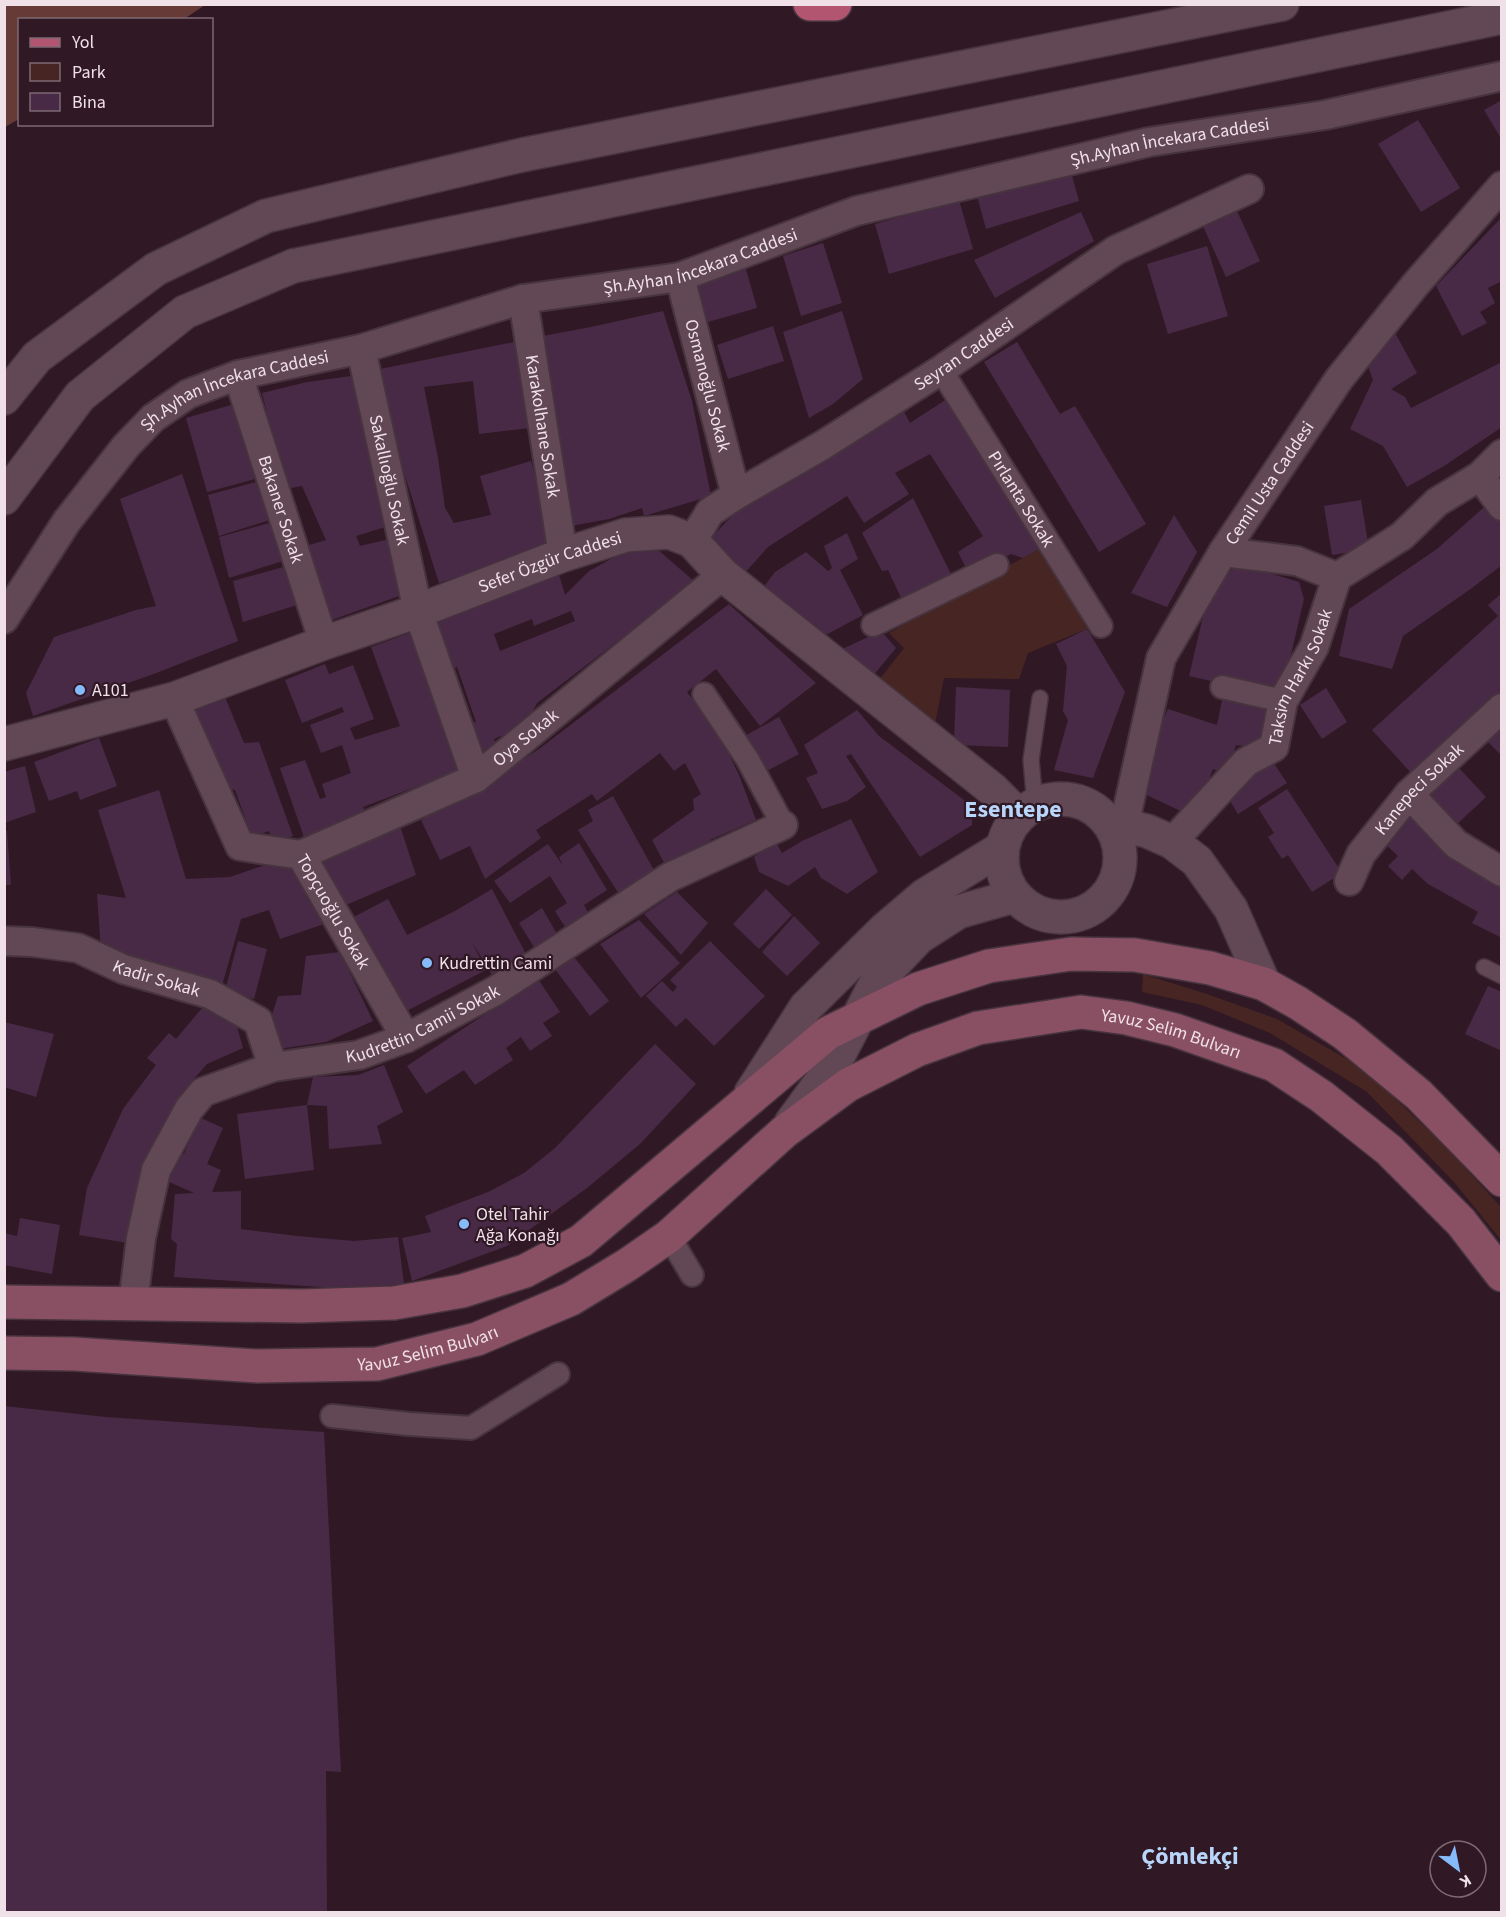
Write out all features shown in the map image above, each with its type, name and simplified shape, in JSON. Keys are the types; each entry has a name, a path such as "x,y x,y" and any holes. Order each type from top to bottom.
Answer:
{"main road":[{"path":"810,4 827,6 835,4"},
{"path":"4,1302 302,1306 394,1303 462,1291 525,1271 580,1241 828,1033 918,989 990,966 1071,954 1135,955 1210,968 1264,984 1345,1034 1419,1095 1499,1172"},
{"name":"Yavuz Selim Bulvarı","path":"4,1353 74,1354 257,1366 377,1364 477,1339 571,1299 627,1265 669,1236 784,1132 848,1085 917,1050 978,1029 1081,1012 1126,1018 1176,1030 1274,1065 1321,1096 1389,1150 1461,1222 1502,1275"}],"street":[{"path":"4,398 37,357 156,268 266,216 522,155 1282,4"},
{"path":"4,498 80,396 185,312 293,266 1502,17"},
{"name":"Şh.Ayhan İncekara Caddesi","path":"4,619 67,521 126,446 153,418 188,394 238,375 361,349 523,299 680,277 856,210 1149,142 1324,116 1502,76"},
{"name":"Cemil Usta Caddesi","path":"1116,824 1161,658 1222,552 1339,379 1414,285 1502,186"},
{"name":"Seyran Caddesi","path":"692,541 710,512 823,446 941,370 1116,250 1249,189"},
{"name":"Osmanoğlu Sokak","path":"680,277 736,495"},
{"name":"Karakolhane Sokak","path":"523,299 563,555"},
{"name":"Sakallıoğlu Sokak","path":"361,349 418,610 476,777"},
{"name":"Pırlanta Sokak","path":"941,370 1101,626"},
{"name":"Bakaner Sokak","path":"238,375 324,643"},
{"path":"1222,552 1297,561 1337,577 1402,536 1437,502 1480,476 1502,454"},
{"path":"1480,476 1502,506"},
{"name":"Sefer Özgür Caddesi","path":"4,744 174,699 563,555 626,535 669,532 692,541"},
{"path":"692,541 723,575 992,789 1027,810"},
{"path":"873,625 997,565"},
{"name":"Oya Sokak","path":"301,855 476,777 723,575"},
{"name":"Taksim Harkı Sokak","path":"1172,842 1246,762 1274,747 1283,701 1314,647 1337,577"},
{"path":"1222,687 1283,701"},
{"name":"Kudrettin Camii Sokak","path":"133,1304 141,1238 156,1170 189,1109 203,1092 273,1067 359,1055 406,1038 495,991 670,877 783,825 748,760 704,694"},
{"name":"Topçuoğlu Sokak","path":"174,699 240,846 301,855 406,1038"},
{"name":"Kanepeci Sokak","path":"1349,881 1361,854 1409,794 1502,708"},
{"path":"1409,794 1456,844 1502,872"},
{"path":"1116,824 1121,860 1117,880 1106,898 1090,910 1071,917 1051,917 1031,910 1014,896 1005,879 1002,864 1002,848 1006,834 1027,810 1055,799 1075,800 1094,808 1116,824 1147,831 1172,842 1197,861 1232,909 1264,984"},
{"path":"746,1101 806,1007 884,930 924,895 1002,848"},
{"name":"Yavuz Selim Bulvarı","path":"784,1132 834,1064 877,981 919,937 958,912 1014,896"},
{"name":"Kadir Sokak","path":"4,941 78,948 123,969 210,994 258,1021 273,1067"},
{"path":"669,1236 692,1275"},
{"path":"332,1416 471,1428 558,1374"}],"lane":[{"path":"1027,810 1031,760 1040,699"},
{"path":"1484,967 1502,976"}],"green space":[{"path":"1044,546 1087,629 1028,653 1019,679 944,678 935,724 879,680 904,648 889,633"},
{"path":"1143,974 1277,1019 1364,1069 1444,1145 1501,1207 1501,1240 1454,1182 1367,1092 1270,1033 1202,1005 1142,992"}],"shaded area":[{"path":"5,4 205,5 186,18 18,18 18,120 5,127"}],"building":[{"path":"1502,100 1502,140 1484,110"},
{"path":"1418,120 1460,188 1421,212 1378,144"},
{"path":"1069,165 1079,201 986,229 976,192"},
{"path":"959,200 973,249 889,274 875,224"},
{"path":"1236,209 1260,261 1226,277 1202,224"},
{"path":"1081,212 1094,241 995,298 974,260"},
{"path":"1502,217 1502,281 1488,288 1495,303 1480,312 1487,323 1462,336 1436,286"},
{"path":"823,243 842,303 801,316 783,256"},
{"path":"1207,246 1228,316 1168,334 1147,264"},
{"path":"745,266 757,308 708,322 696,281"},
{"path":"663,311 692,401 711,496 644,516 642,508 609,519 565,527 537,337"},
{"path":"842,311 863,379 833,404 809,418 783,332"},
{"path":"773,326 784,361 728,379 717,345"},
{"path":"1394,331 1417,373 1391,389 1405,397 1411,408 1502,362 1502,427 1444,466 1407,487 1383,446 1350,429 1373,380 1366,361"},
{"path":"519,341 529,428 479,434 473,381 424,387 445,508 454,523 491,515 480,476 531,461 553,545 439,583 375,370"},
{"path":"1017,342 1060,414 1075,406 1146,524 1099,552 984,362"},
{"path":"351,376 361,417 395,524 356,536 360,546 402,536 413,591 329,621 306,546 326,540 302,486 286,489 262,393 307,382"},
{"path":"950,397 1044,546 1023,558 1011,554 985,567 968,572 958,552 983,536 930,454 895,473 909,494 864,523 847,496 768,547 742,576 702,547 732,516 902,408 910,423"},
{"path":"238,403 259,478 207,492 186,418"},
{"path":"182,474 238,641 151,675 33,716 26,693 54,637 136,610 156,606 120,499"},
{"path":"263,480 276,518 219,536 208,495"},
{"path":"913,498 954,580 904,604 888,570 882,571 862,533"},
{"path":"1361,500 1369,549 1332,555 1324,506"},
{"path":"1491,501 1502,514 1502,565 1403,636 1392,669 1339,656 1349,609 1437,549"},
{"path":"1174,515 1197,552 1167,607 1131,593"},
{"path":"273,522 286,560 229,578 219,537"},
{"path":"847,533 858,559 840,570 863,615 822,637 760,592 775,572 806,552 828,571 832,568 824,546"},
{"path":"657,549 695,582 537,703 525,726 494,739 497,748 479,763 465,724 476,722 457,667 450,670 431,620 558,571 565,595 589,571 622,553","holes":["571,611 575,621 500,651 494,634 532,619 534,626"]},
{"path":"1239,564 1299,582 1304,599 1281,697 1189,676 1205,608 1220,579"},
{"path":"287,566 300,604 243,622 233,581"},
{"path":"1502,593 1502,693 1412,774 1372,730 1498,616 1488,605"},
{"path":"729,604 816,683 760,726 716,669 687,692 720,736 739,775 756,820 710,840 714,847 668,870 652,840 694,810 693,799 701,794 685,763 674,771 660,753 597,801 592,794 536,830 541,838 485,879 470,846 440,860 421,820 462,799 539,749"},
{"path":"1087,629 1125,692 1093,778 1054,770 1068,720 1063,711 1067,666 1056,644"},
{"path":"415,631 463,769 363,807 368,818 306,843 280,768 305,760 320,799 326,797 322,784 351,773 342,745 321,753 310,725 344,712 342,707 302,723 285,680 325,664 329,674 353,665 374,719 350,728 355,740 400,726 371,647"},
{"path":"881,631 896,648 871,678 836,652"},
{"path":"956,687 1010,690 1008,747 954,745"},
{"path":"1326,688 1347,722 1322,739 1300,705"},
{"path":"1224,690 1276,703 1270,736 1251,747 1236,745 1227,775 1213,769 1203,794 1189,815 1136,790 1152,743 1168,709 1217,725"},
{"path":"225,697 244,743 259,742 293,836 274,843 269,831 252,837 235,790 222,788 192,709"},
{"path":"857,710 879,736 972,806 972,825 920,857 851,754 846,756 866,787 847,801 822,809 806,778 818,773 804,745"},
{"path":"1502,712 1502,756 1479,733"},
{"path":"779,717 799,754 763,773 743,737"},
{"path":"99,738 117,786 80,800 77,791 49,801 34,762"},
{"path":"1273,762 1287,783 1238,814 1225,793"},
{"path":"25,766 36,812 4,823 4,772"},
{"path":"1457,766 1486,797 1453,828 1424,797"},
{"path":"1287,789 1342,873 1312,892 1288,855 1282,859 1268,837 1274,833 1258,808"},
{"path":"159,790 186,879 230,877 279,860 306,874 327,923 280,939 269,910 241,919 221,989 101,952 97,894 126,898 98,810"},
{"path":"613,796 656,874 619,894 578,830 593,821 588,810"},
{"path":"1408,814 1502,880 1502,938 1472,923 1478,912 1428,884 1412,869 1402,880 1388,866 1398,856 1382,841"},
{"path":"851,819 878,872 847,894 821,878 815,867 788,886 759,872 754,857 776,842 782,853 802,841"},
{"path":"399,823 416,875 339,908 316,861"},
{"path":"4,831 7,831 11,885 4,885"},
{"path":"579,843 607,890 584,905 591,918 569,933 555,911 567,903 550,876 510,903 494,881 548,844 563,866 559,857"},
{"path":"492,889 529,960 495,980 472,942 486,970 397,1016 348,920 388,899 407,935"},
{"path":"766,889 792,915 759,949 733,924"},
{"path":"677,892 708,923 681,955 644,914"},
{"path":"542,908 561,941 539,955 519,923"},
{"path":"794,916 820,943 787,976 762,952"},
{"path":"639,920 680,963 641,998 600,944"},
{"path":"238,941 267,949 254,999 225,991"},
{"path":"710,941 765,996 714,1046 686,1018 676,1027 646,996 662,981 673,992 677,987 670,980"},
{"path":"340,952 373,1021 326,1042 278,1049 269,1024 278,996 301,995 306,956"},
{"path":"574,957 609,1001 590,1016 555,969"},
{"path":"538,979 560,1012 543,1023 552,1036 530,1051 521,1037 506,1048 513,1060 475,1085 464,1070 426,1094 407,1066"},
{"path":"1488,986 1502,992 1502,1051 1465,1034"},
{"path":"208,1001 236,1023 243,1048 207,1064 185,1089 162,1126 148,1159 128,1243 79,1235 87,1188 123,1109 156,1065 147,1058 169,1033 176,1039"},
{"path":"4,1022 54,1034 36,1097 4,1087"},
{"path":"655,1044 696,1084 640,1144 587,1188 507,1246 412,1281 402,1238 431,1232 425,1216 488,1192 524,1173 555,1148"},
{"path":"384,1065 403,1112 377,1126 382,1144 329,1149 327,1106 307,1105 313,1077 358,1075"},
{"path":"307,1105 314,1170 245,1179 237,1114"},
{"path":"199,1117 223,1128 207,1164 221,1170 212,1192 241,1191 241,1229 354,1241 398,1237 404,1284 351,1289 174,1277 177,1244 171,1239 175,1194 194,1193 160,1178 173,1150 184,1154"},
{"path":"20,1218 60,1225 52,1274 4,1265 4,1233 17,1236"},
{"path":"4,1406 106,1417 324,1432 341,1772 326,1771 327,1912 4,1912"}],"place":[{"name":"A101","path":"80,690"},
{"name":"Kudrettin Cami","path":"427,963"},
{"name":"Otel Tahir Ağa Konağı","path":"464,1224"}],"district":[{"name":"Esentepe","path":"1013,809"},
{"name":"Çömlekçi","path":"1190,1856"}]}
